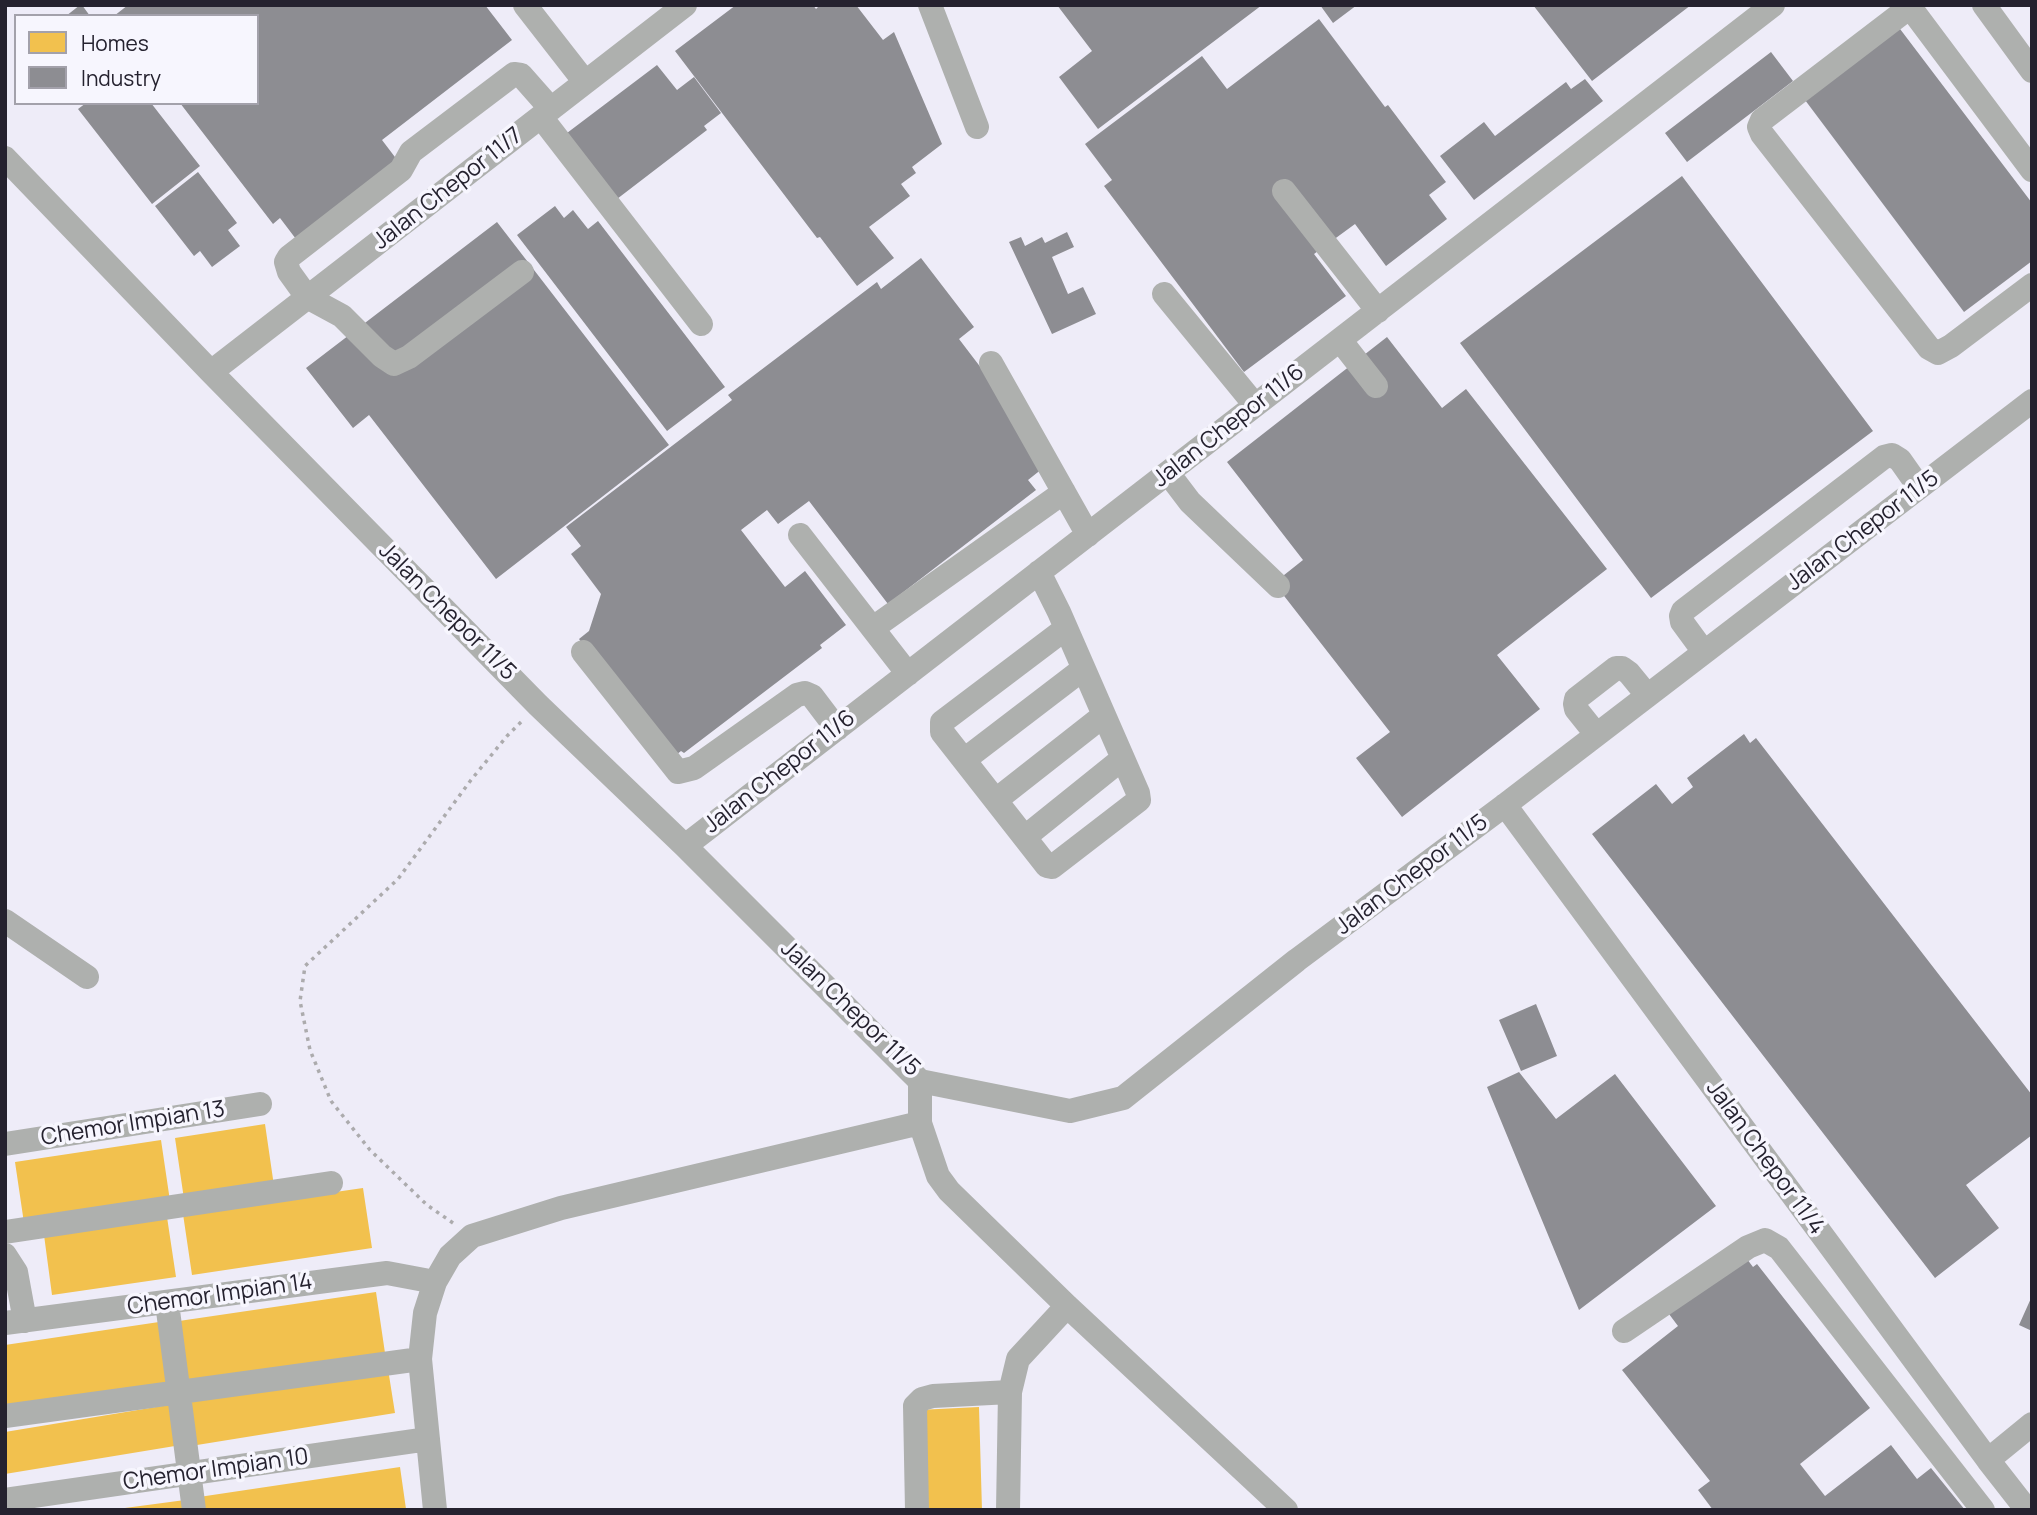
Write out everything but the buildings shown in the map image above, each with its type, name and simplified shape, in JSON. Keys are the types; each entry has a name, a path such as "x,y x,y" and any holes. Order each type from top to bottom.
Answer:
{"street":[{"path":"525,5 585,82"},
{"name":"Jalan Chepor 11/7","path":"211,372 685,5"},
{"path":"930,5 977,127"},
{"name":"Jalan Chepor 11/6","path":"685,846 1773,5"},
{"path":"1984,5 2032,71"},
{"path":"2032,170 1911,6 1762,120 1759,127 1929,348 1938,353 1951,346 2032,285"},
{"path":"522,272 409,357 394,364 382,356 342,316 307,297 289,272 286,262 401,170 411,152 514,74 521,75 701,324"},
{"name":"Jalan Chepor 11/5","path":"5,158 538,705 685,846 920,1080 1070,1111 1123,1098 1297,960 2032,401"},
{"path":"1284,191 1378,311"},
{"path":"1164,294 1255,405"},
{"path":"1340,340 1377,386"},
{"path":"991,363 1088,535"},
{"path":"1704,652 1682,622 1684,611 1884,457 1892,455 1900,460 1920,487"},
{"path":"1168,473 1190,502 1278,586"},
{"path":"873,628 1064,492"},
{"path":"800,535 908,674"},
{"path":"1039,572 1083,668 1138,793 1139,800 1052,867 1047,866 942,732 942,722 1065,629"},
{"path":"583,652 678,772 694,768 797,695 805,693 811,696 837,729"},
{"path":"964,760 1083,668"},
{"path":"1596,734 1575,704 1576,699 1616,668 1622,668 1629,673 1647,695"},
{"path":"996,800 1103,716"},
{"path":"1025,837 1122,759"},
{"name":"Jalan Chepor 11/4","path":"1505,804 2027,1510"},
{"path":"5,921 87,977"},
{"path":"920,1080 920,1123 938,1176 949,1191 1067,1306 1286,1510"},
{"name":"Chemor Impian 13","path":"5,1144 260,1104"},
{"path":"435,1510 420,1359 425,1313 435,1282 450,1256 472,1236 561,1208 920,1123"},
{"path":"5,1232 331,1183"},
{"path":"1624,1331 1748,1247 1765,1240 1779,1248 1983,1510"},
{"path":"5,1255 16,1272 15,1322"},
{"name":"Chemor Impian 14","path":"15,1322 387,1273 435,1282"},
{"path":"167,1303 194,1510"},
{"path":"1008,1510 1010,1392 1018,1359 1067,1306"},
{"path":"5,1416 420,1359"},
{"path":"917,1510 915,1406 922,1399 933,1396 1010,1392"},
{"path":"1988,1460 2032,1424"},
{"name":"Chemor Impian 10","path":"5,1500 428,1439"}],"path":[{"path":"472,1236 427,1205 370,1150 331,1101 310,1050 300,1001 305,966 398,879 471,780 507,736 538,705"}]}
